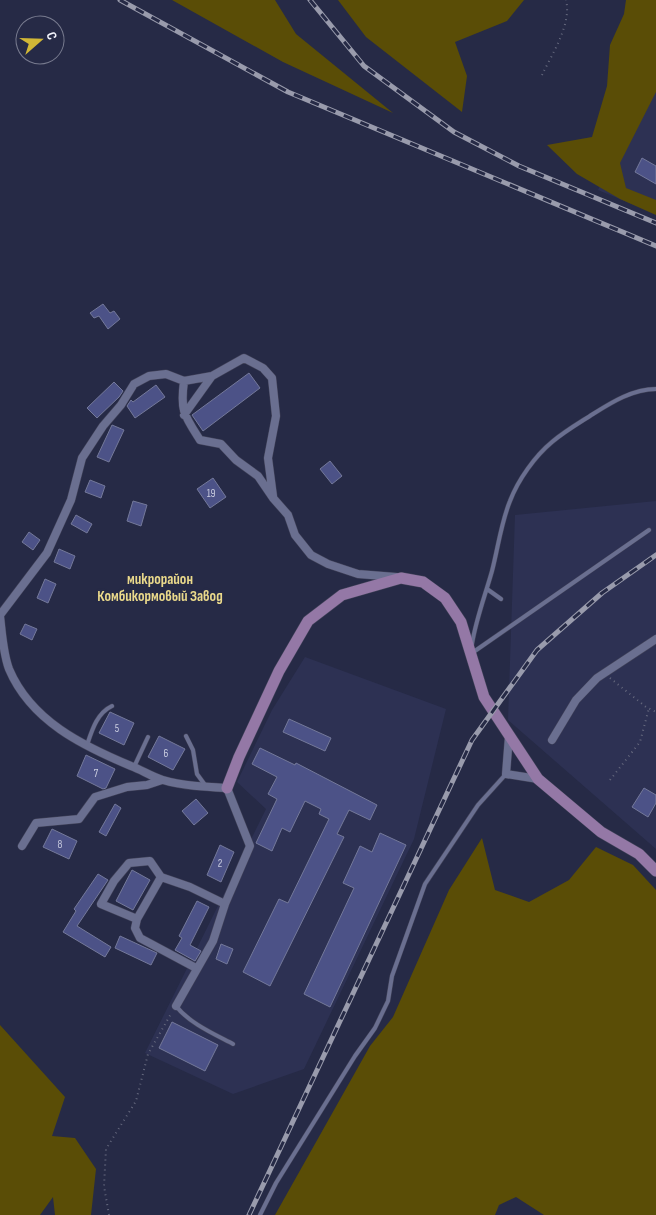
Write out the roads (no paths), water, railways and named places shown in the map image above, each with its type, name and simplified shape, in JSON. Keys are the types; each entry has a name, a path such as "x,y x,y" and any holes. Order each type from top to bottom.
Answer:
{"street":[{"path":"227,788 206,787 162,780 107,756 78,741 47,721 24,693 9,668 0,616 47,553 71,500 82,458 103,426 122,406 134,384 149,376 166,374 184,381 212,376 244,358 263,368 272,378 276,416 268,458 273,498"},
{"path":"184,415 212,376"},
{"path":"184,381 182,397 184,415 200,440 221,444 236,460 258,476 273,498 288,515 295,535 311,555 328,564 358,574 424,582 445,598 461,622 484,697 538,779 601,832 640,854 656,871"},
{"path":"176,1006 213,941 225,904 250,846 227,788 278,670 308,621 342,595 401,578"},
{"path":"552,740 576,700 597,678 656,639"},
{"path":"509,734 506,774 538,779"},
{"path":"22,846 36,823 79,819 96,797 127,787 147,786 162,780"},
{"path":"137,919 101,904 114,881 129,863 150,862 161,877 190,887 225,904"},
{"path":"161,877 137,919 135,928 140,938 196,968"}],"lane":[{"path":"470,655 475,624 487,589 510,500 537,458 551,442 605,406 626,395 646,389 656,389"},
{"path":"470,655 650,530"},
{"path":"487,589 500,599"},
{"path":"461,622 475,624"},
{"path":"87,745 93,727 104,710 112,706"},
{"path":"186,736 193,750 197,774 206,787"},
{"path":"134,767 148,737"},
{"path":"260,1215 276,1183 355,1056 375,1028 388,1001 392,976 425,884 478,806 506,774"},
{"path":"176,1006 181,1012 205,1029 233,1044"}],"railway":[{"path":"120,0 288,92 656,246"},
{"path":"310,0 364,66 454,132 519,166 656,223"},
{"path":"249,1215 472,740 537,650 602,593 656,555"}],"district":[{"name":"микрорайон Комбикормовый Завод","path":"160,588"}]}
